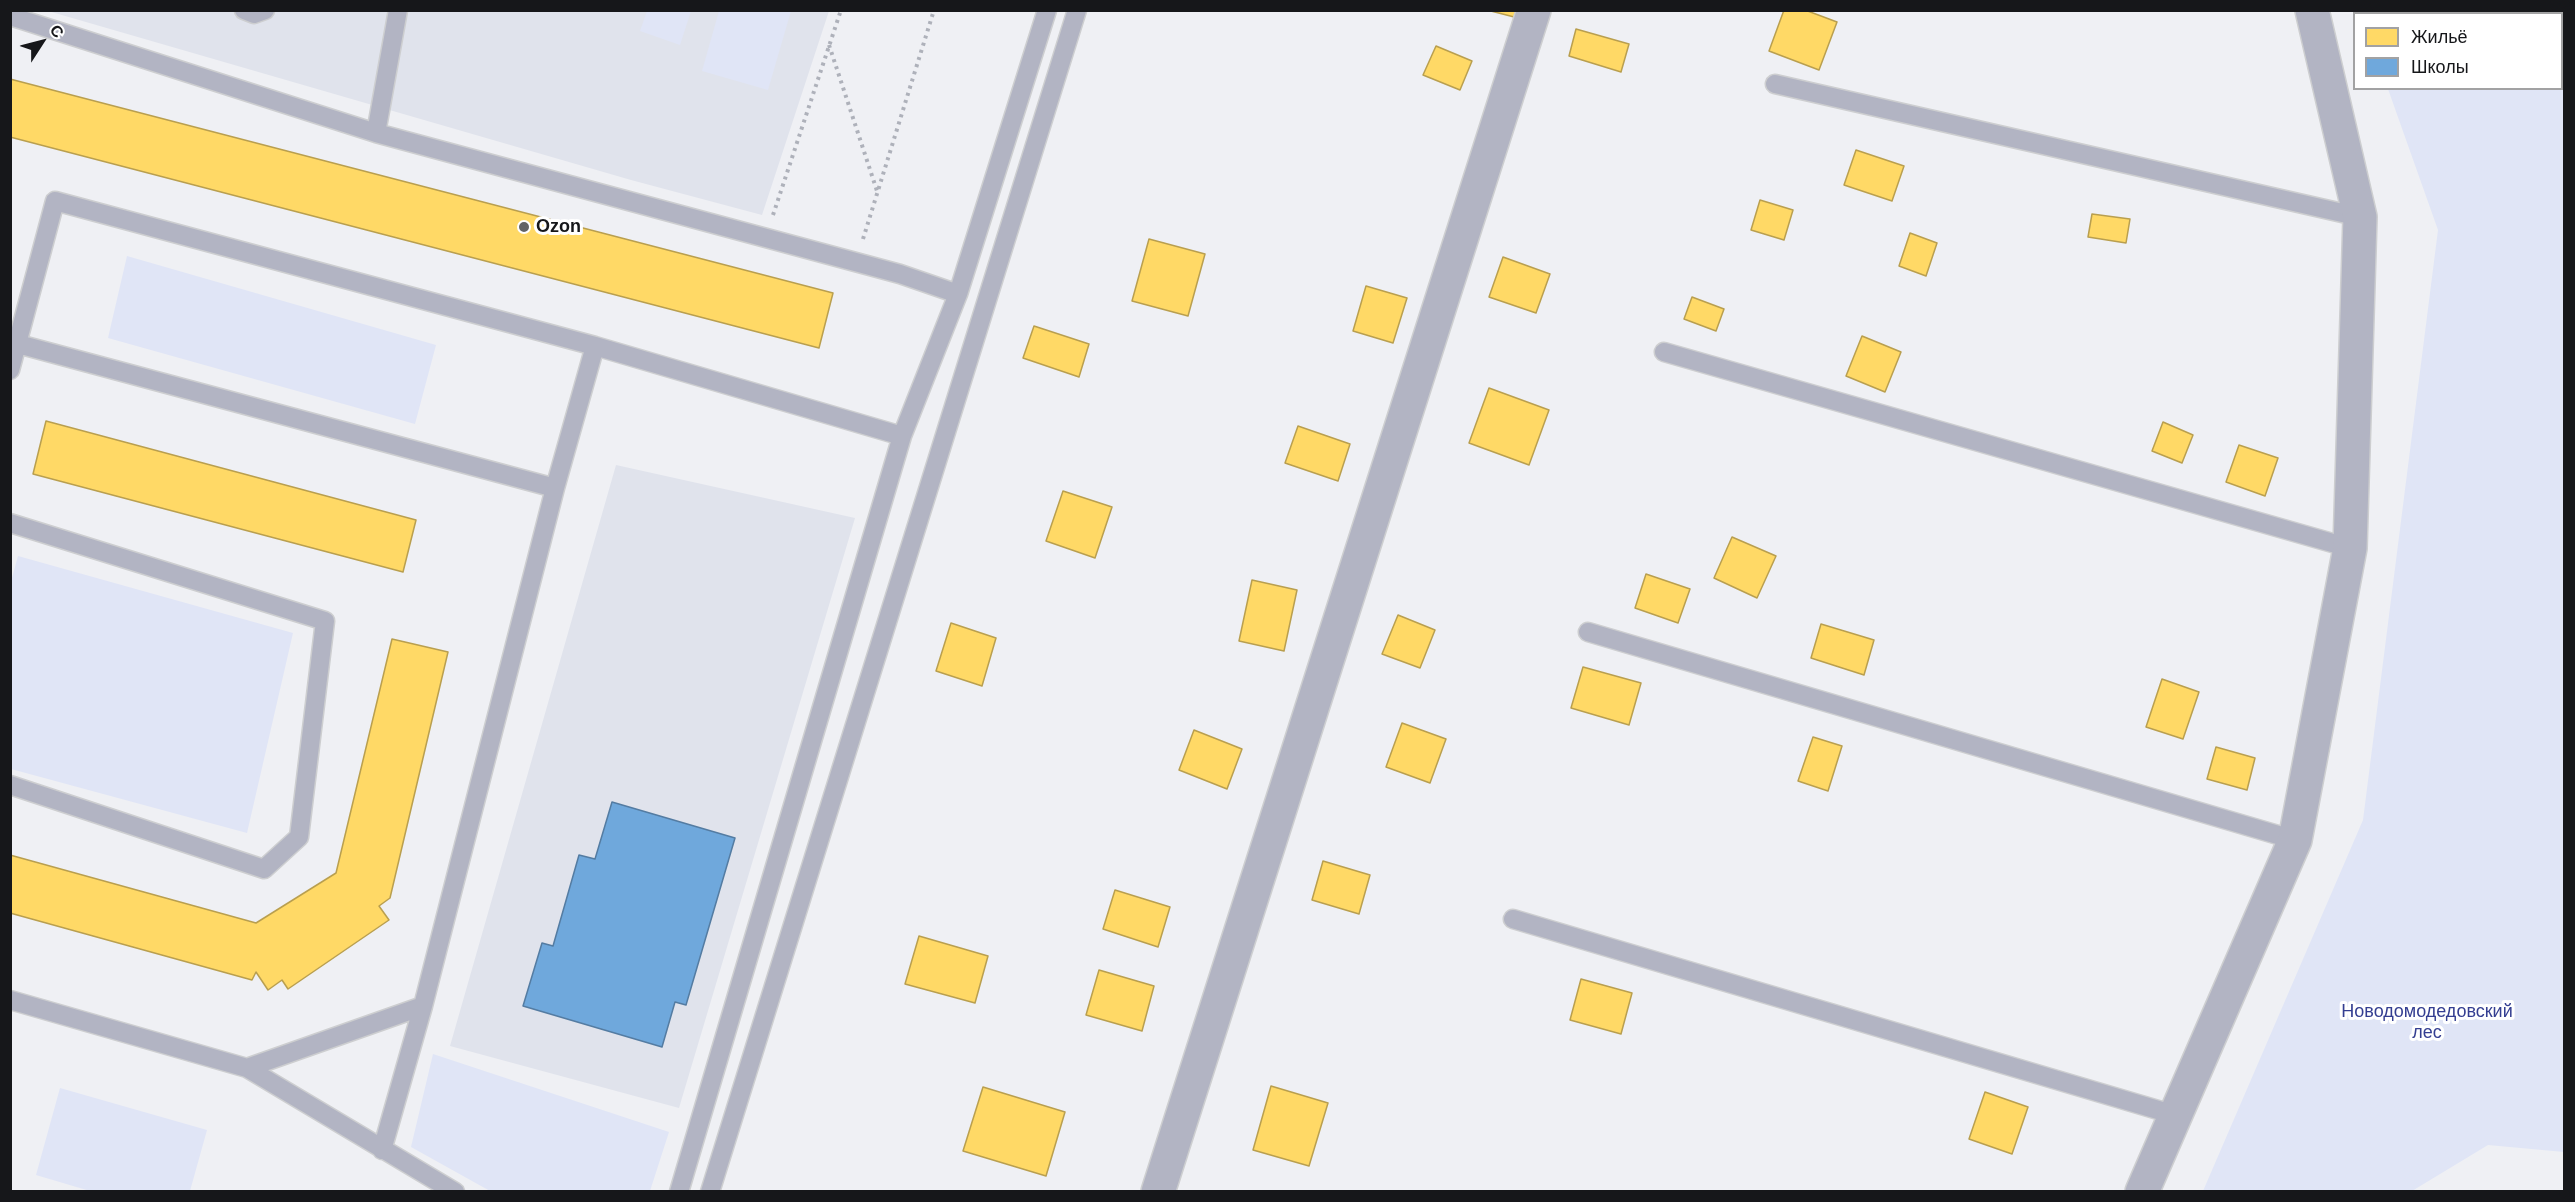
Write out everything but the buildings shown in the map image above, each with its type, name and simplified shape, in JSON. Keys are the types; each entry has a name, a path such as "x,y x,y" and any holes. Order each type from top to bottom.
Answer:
{"street":[{"path":"1158,1191 1534,10"},
{"path":"2142,1191 2295,840 2350,548 2360,217 2312,10"}],"lane":[{"path":"244,10 254,14 265,10"},
{"path":"376,133 398,10"},
{"path":"679,1191 902,436 958,294 1047,10"},
{"path":"710,1191 1077,10"},
{"path":"10,16 376,133 855,264 900,274 958,294"},
{"path":"1775,84 2360,217"},
{"path":"10,370 55,201 595,346 902,436"},
{"path":"18,344 555,488"},
{"path":"382,1150 423,1006 555,488 595,346"},
{"path":"1664,352 2350,548"},
{"path":"10,523 325,621 299,837 264,869 10,785"},
{"path":"1588,632 2295,840"},
{"path":"1513,918 2175,1115"},
{"path":"10,1000 247,1068 382,1150 455,1191"},
{"path":"247,1068 423,1006"}],"path":[{"path":"855,264 934,10"},
{"path":"765,239 841,12"},
{"path":"830,45 877,192"}],"shaded area":[{"path":"48,11 829,11 762,215 631,180"},
{"path":"616,465 855,518 679,1108 450,1046"}],"green space":[{"path":"647,11 691,11 680,45 640,31"},
{"path":"719,11 791,11 768,90 702,71"},
{"name":"Новодомодедовский лес","path":"2564,11 2564,1152 2488,1145 2412,1191 2203,1191 2363,820 2438,230 2388,90 2563,90 2563,12 2361,12"},
{"path":"127,256 436,345 415,424 108,338"},
{"path":"18,556 293,633 247,833 11,769 10,585"},
{"path":"433,1054 669,1132 650,1191 490,1191 411,1147"},
{"path":"60,1088 207,1130 190,1191 90,1191 36,1175"}],"place":[{"name":"Ozon","path":"524,227"}]}
